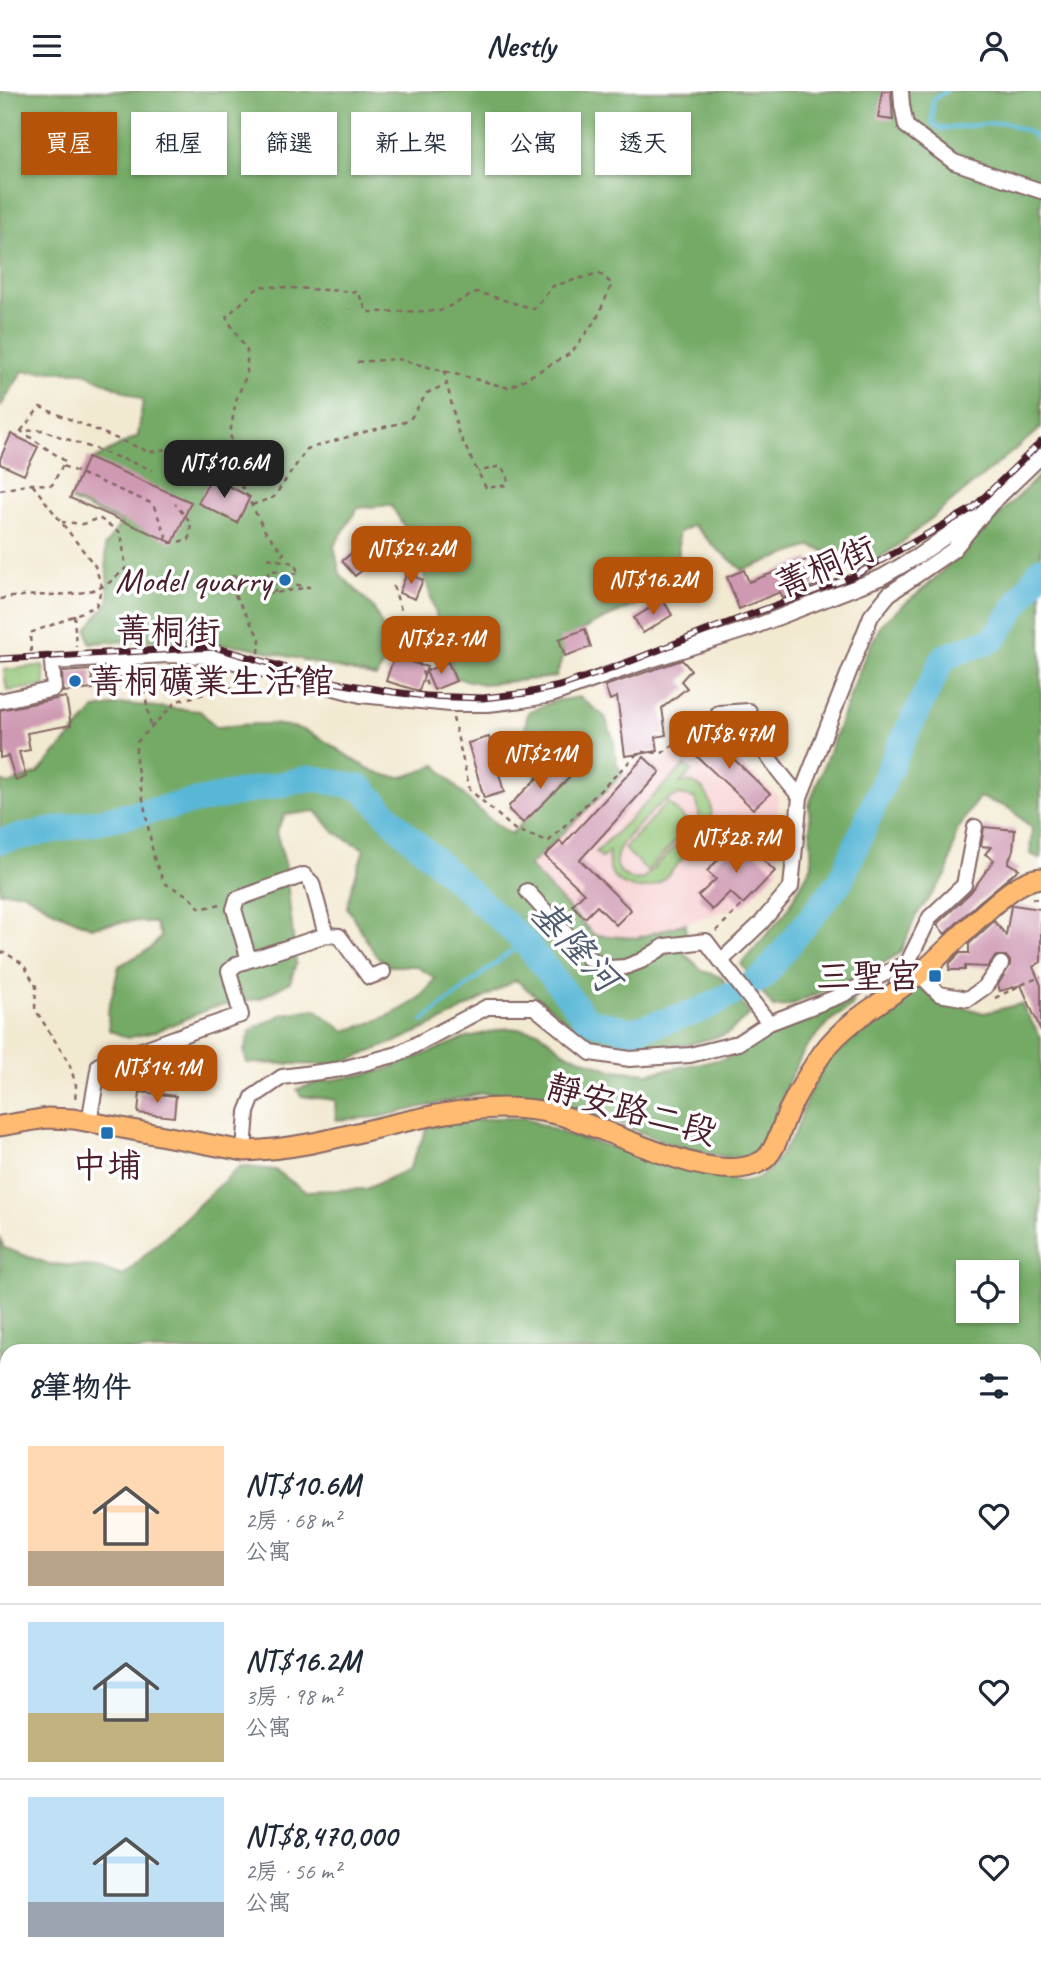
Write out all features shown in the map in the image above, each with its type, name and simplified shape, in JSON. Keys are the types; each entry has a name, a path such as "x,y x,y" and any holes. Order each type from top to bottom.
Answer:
{"main road":[{"name":"靜安路二段","path":"0,1126 47,1118 82,1120 244,1151 272,1150 306,1145 448,1113 505,1107 557,1114 690,1163 730,1170 748,1167 764,1160 777,1140 806,1077 826,1049 847,1027 914,968 1009,892 1032,879 1041,878"}],"street":[{"path":"901,91 906,126 954,162 1041,191"},
{"name":"菁桐街","path":"725,965 791,887 800,797 871,615 889,594 953,549 990,505 1041,457"},
{"name":"菁桐街","path":"0,701 54,689 52,662 167,655 212,656 361,695 432,703 488,704 551,695 760,625 881,577 918,556 990,505"},
{"path":"110,659 143,685"},
{"path":"719,713 749,711 750,724 775,766 800,797"},
{"path":"914,968 930,917 964,885 975,827"},
{"path":"249,960 234,909 237,899 304,875 312,883 326,935"},
{"path":"527,891 588,958 610,968 625,967 641,961 665,946 706,941 769,1023"},
{"path":"82,1120 99,1065 190,1030 241,1015 229,971 237,964 326,935 339,936 369,977 383,972"},
{"path":"914,968 939,994 968,999 985,986 1001,964"},
{"path":"244,1151 247,1112 253,1097 282,1077 342,1069 398,1054 487,1007 534,1007 591,1053 630,1059 690,1055 738,1043 769,1023 914,968"}],"path":[{"path":"233,469 237,459 230,434 236,400 247,374 247,351 226,317 260,286 358,292 367,311 440,311 477,292 534,309 554,286 599,274 612,284 597,318 571,353 509,388 397,359 357,362"},
{"path":"444,371 458,432 478,472 486,488 508,485 508,475 500,466 478,472"},
{"path":"251,505 274,497 307,449 409,421 427,393 447,384"},
{"path":"21,431 40,407 149,451 197,444 209,459 233,469 265,531 284,553 277,560"},
{"path":"21,431 42,430 153,470"},
{"path":"0,490 32,484 52,485 65,461 21,431"},
{"path":"62,466 153,504 169,544 189,540 191,523 175,504"},
{"path":"32,484 95,566 102,587"},
{"path":"31,652 30,633 96,606 102,587 126,568 121,533 99,518 83,524 62,522"},
{"path":"237,899 201,909 189,896 163,883 154,858 136,762 136,743 177,701 245,684 257,667 260,639 232,590 231,573 253,590 275,593 309,587 265,579 270,570 299,574 294,563 267,558"},
{"path":"274,580 275,593"},
{"path":"393,586 432,703"},
{"name":"菁桐街","path":"0,599 77,593 102,587"},
{"path":"74,615 78,660"},
{"path":"143,685 151,728"},
{"path":"450,704 470,790 514,829 548,842 639,752 662,753 719,713"},
{"path":"706,941 743,904"},
{"path":"0,953 4,952 23,964 36,986 35,1009 69,1063 82,1120"},
{"path":"968,999 988,1002 1041,977"}],"shaded area":[{"path":"704,729 778,796 778,870 745,905 637,938 594,935 528,866 644,754 663,760"}],"green space":[{"path":"0,91 1041,91 1041,428 900,544 866,567 811,546 743,570 693,525 678,533 679,557 693,597 662,593 595,623 568,639 556,677 483,684 455,678 415,544 391,505 358,508 334,546 340,574 373,607 393,649 376,677 244,646 153,640 90,643 87,629 109,601 105,546 121,523 72,501 89,462 138,436 143,400 83,372 23,371 0,407"},
{"path":"1041,474 1041,859 1030,854 1032,828 1009,808 979,797 957,830 947,874 916,916 900,953 868,972 788,1006 773,1007 741,964 786,912 812,865 809,805 865,656 882,623 928,585"},
{"path":"43,665 45,686 7,691 4,670"},
{"path":"580,697 605,717 622,775 529,866 594,935 637,938 686,923 685,954 703,971 721,977 750,1014 727,1034 690,1044 634,1051 597,1046 516,980 444,1020 337,1065 247,1063 244,1051 251,1030 283,1014 315,1009 344,1031 382,1019 408,1006 428,989 435,978 416,966 387,966 375,954 347,907 364,849 334,832 316,811 285,815 276,832 285,863 296,964 290,982 261,998 211,1008 155,1032 127,1038 109,1030 108,1012 119,966 150,949 161,937 155,923 131,921 91,927 56,912 22,892 0,892 0,781 9,784 38,773 95,709 125,704 200,711 216,727 260,724 292,727 315,735 375,772 388,776 400,777 436,765 481,811 511,834 571,775 537,778 526,757 525,727 528,712 554,701"},
{"path":"685,765 692,771 680,783 696,784 707,795 711,810 709,827 659,883 645,888 627,886 612,874 609,852 602,858 596,852","holes":["679,795 694,798 699,812 696,826 643,879 625,876 618,868 617,856 626,839 664,801"]},
{"path":"668,802 691,825 647,871 624,848"},
{"path":"917,985 938,1000 984,1013 1021,1004 1041,1038 1041,1344 0,1344 0,1237 4,1248 49,1264 97,1267 123,1276 240,1166 275,1170 305,1191 366,1189 409,1169 428,1126 493,1118 524,1118 565,1134 741,1182 759,1178 771,1168 795,1133 809,1094 827,1060 852,1033"},
{"path":"853,1000 852,1006 831,1020 806,1047 788,1082 762,1148 743,1157 726,1157 683,1148 585,1112 525,1098 483,1093 379,1117 336,1120 335,1100 301,1096 297,1089 382,1071 468,1037 508,1028 538,1031 566,1053 612,1070 648,1073 728,1058 779,1029"}],"building":[{"path":"882,91 891,91 893,120 878,118"},
{"path":"11,434 38,447 24,475 0,464"},
{"path":"88,457 191,502 173,543 70,498"},
{"path":"211,477 250,497 237,523 198,503"},
{"path":"376,533 389,548 355,576 342,561"},
{"path":"809,559 819,584 783,598 780,592 739,609 727,577 744,570 749,582"},
{"path":"407,573 423,580 415,599 399,593"},
{"path":"663,600 672,615 643,633 634,618"},
{"path":"585,629 591,647 565,656 559,639"},
{"path":"392,642 411,648 407,661 427,667 419,691 386,681 395,654 389,652"},
{"path":"682,660 691,670 681,681 687,688 662,708 666,735 656,737 658,751 625,756 617,697 610,700 605,686"},
{"path":"448,662 456,681 434,690 426,671"},
{"name":"菁桐礦業生活館","path":"91,670 93,689 63,692 62,672"},
{"path":"66,697 71,725 27,733 30,750 19,752 26,777 16,781 8,756 0,758 0,710"},
{"path":"708,734 770,794 753,809 687,747 696,739 702,741"},
{"path":"489,737 504,792 484,798 468,743"},
{"path":"644,757 660,772 580,860 631,910 616,925 597,906 585,918 572,905 584,893 545,856 560,841 563,845"},
{"path":"556,759 572,775 523,823 509,810 509,806"},
{"path":"984,827 1015,830 1013,850 1008,863 1019,869 945,934 938,923 971,892 994,860 985,854 991,847 981,846"},
{"path":"740,838 775,871 743,904 730,892 712,910 698,896 716,879 707,871"},
{"path":"1013,905 1041,909 1041,962 1033,967 1041,985 1041,1031 1021,985 1000,991 998,985 1010,965 1006,956 996,956 987,967 965,966 965,970 949,970 950,963 960,953 969,953 969,944 994,921 1006,935"},
{"path":"140,1092 176,1096 174,1117 138,1113"}],"waterway":[{"path":"946,91 933,100 932,122 941,129 1004,122 1031,133 1041,144"},
{"name":"基隆河","path":"0,841 312,778 362,788 404,832 524,941 587,1020 632,1031 699,1011 762,978 841,880 896,754 944,657 994,639 1041,569"},
{"path":"423,1021 524,941"}],"railway":[{"path":"0,659 214,647 338,683 393,692 483,698 527,693 560,686 611,669 852,577 973,508 1041,442"}],"place":[{"name":"Model quarry","path":"285,580"},
{"name":"菁桐礦業生活館","path":"75,681"},
{"name":"三聖宮","path":"935,976"},
{"name":"中埔","path":"107,1133"}]}
